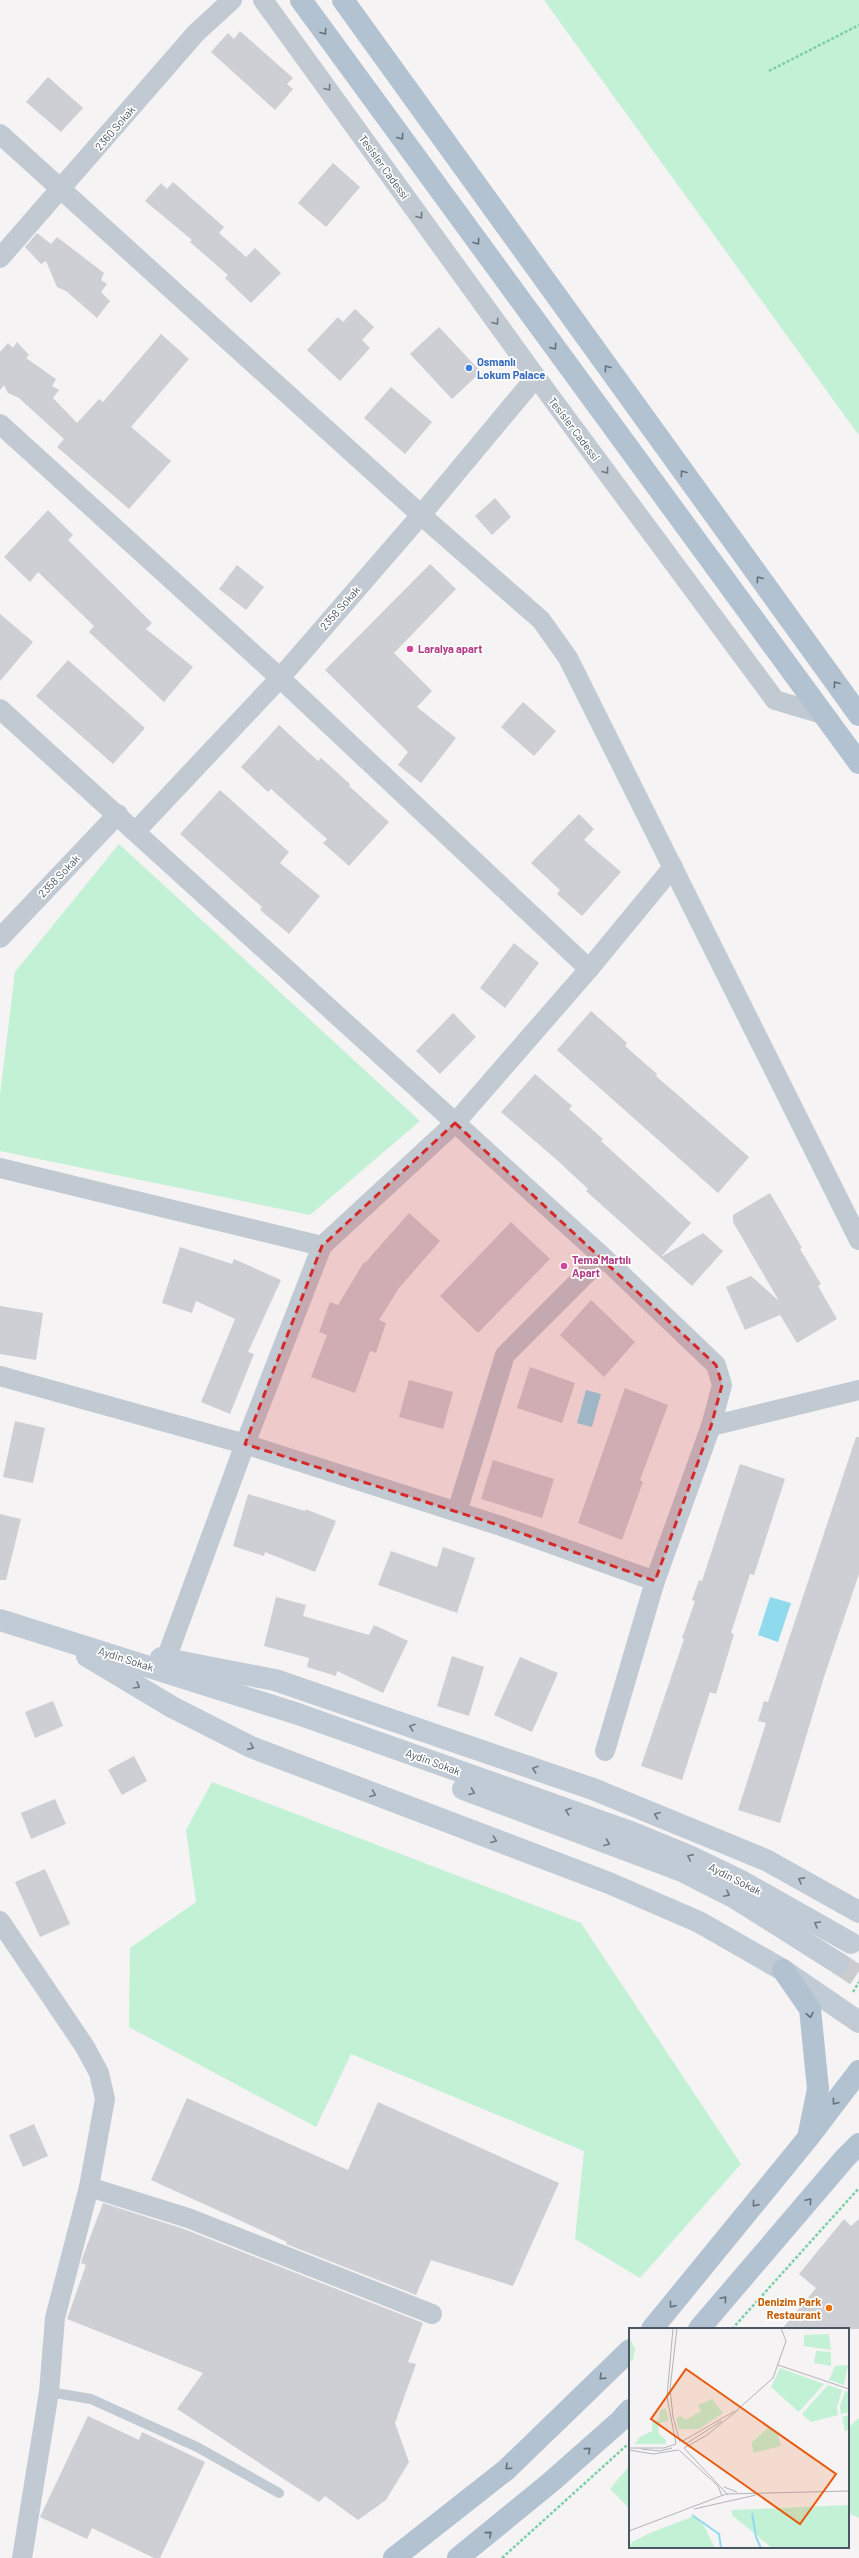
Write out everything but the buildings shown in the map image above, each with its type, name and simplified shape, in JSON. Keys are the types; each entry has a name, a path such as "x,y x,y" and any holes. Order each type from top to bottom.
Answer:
{"main road":[{"path":"301,0 859,763"},
{"path":"343,0 859,715"},
{"path":"783,1970 810,2009 818,2089 808,2138"},
{"path":"653,2328 808,2138 859,2071"},
{"path":"700,2328 845,2158 859,2144"},
{"path":"394,2558 506,2470 629,2351"},
{"path":"458,2558 551,2482 620,2421 629,2411"}],"street":[{"name":"2360 Sokak","path":"0,258 62,189 196,33 232,0"},
{"name":"Tesisler Cadessi","path":"263,0 536,377 775,700 822,714"},
{"path":"0,134 421,515 541,620 568,658 859,1240"},
{"name":"2358 Sokak","path":"136,831 280,678 421,515 536,377"},
{"path":"0,424 280,678 589,969"},
{"path":"0,709 118,814 603,1257 716,1365 722,1385 711,1426 655,1580 605,1751"},
{"name":"2358 Sokak","path":"0,938 118,814"},
{"path":"166,1659 245,1444 322,1246 455,1123 589,969 673,867"},
{"path":"0,1168 322,1246"},
{"path":"457,1512 505,1355 603,1257"},
{"path":"0,1376 245,1444 457,1512 655,1580"},
{"path":"711,1426 859,1390"},
{"name":"Aydin Sokak","path":"0,1620 56,1636 298,1714 628,1831 690,1856 743,1882 851,1943"},
{"path":"56,1636 275,1680 593,1789 766,1860 859,1912"},
{"path":"56,1636 682,1871 735,1898 838,1963"},
{"path":"56,1636 172,1707 251,1747 609,1883 699,1922 783,1970 859,2022"},
{"path":"0,1921 84,2047 99,2073 105,2099 89,2187 55,2318 49,2392 22,2558"},
{"path":"89,2187 188,2218 432,2314"}],"lane":[{"path":"49,2392 91,2400 197,2447 279,2493"}],"path":[{"path":"769,70 859,25"},
{"path":"733,2328 859,2188"},
{"path":"502,2558 629,2443"}],"highlighted area":[{"path":"455,1123 716,1365 722,1385 711,1426 655,1581 501,1526 245,1444 322,1246"}],"green space":[{"path":"544,0 859,0 859,435 850,423"},
{"path":"119,844 420,1121 310,1215 0,1151 0,1095 15,972"},
{"path":"212,1782 581,1923 741,2164 640,2278 575,2239 584,2151 351,2054 316,2127 129,2027 130,1948 196,1902 186,1830"},
{"path":"859,2418 859,2518 849,2513 849,2427"},
{"path":"629,2466 629,2508 610,2489"}],"water":[{"path":"586,1390 601,1394 592,1427 577,1423"},
{"path":"770,1597 791,1603 778,1642 758,1635"}],"tunnel":[{"path":"838,1963 859,1977"}],"place":[{"name":"Osmanlı Lokum Palace","path":"469,368"},
{"name":"Laralya apart","path":"410,649"},
{"name":"Tema Martılı Apart","path":"564,1266"},
{"name":"Denizim Park Restaurant","path":"829,2308"}]}
